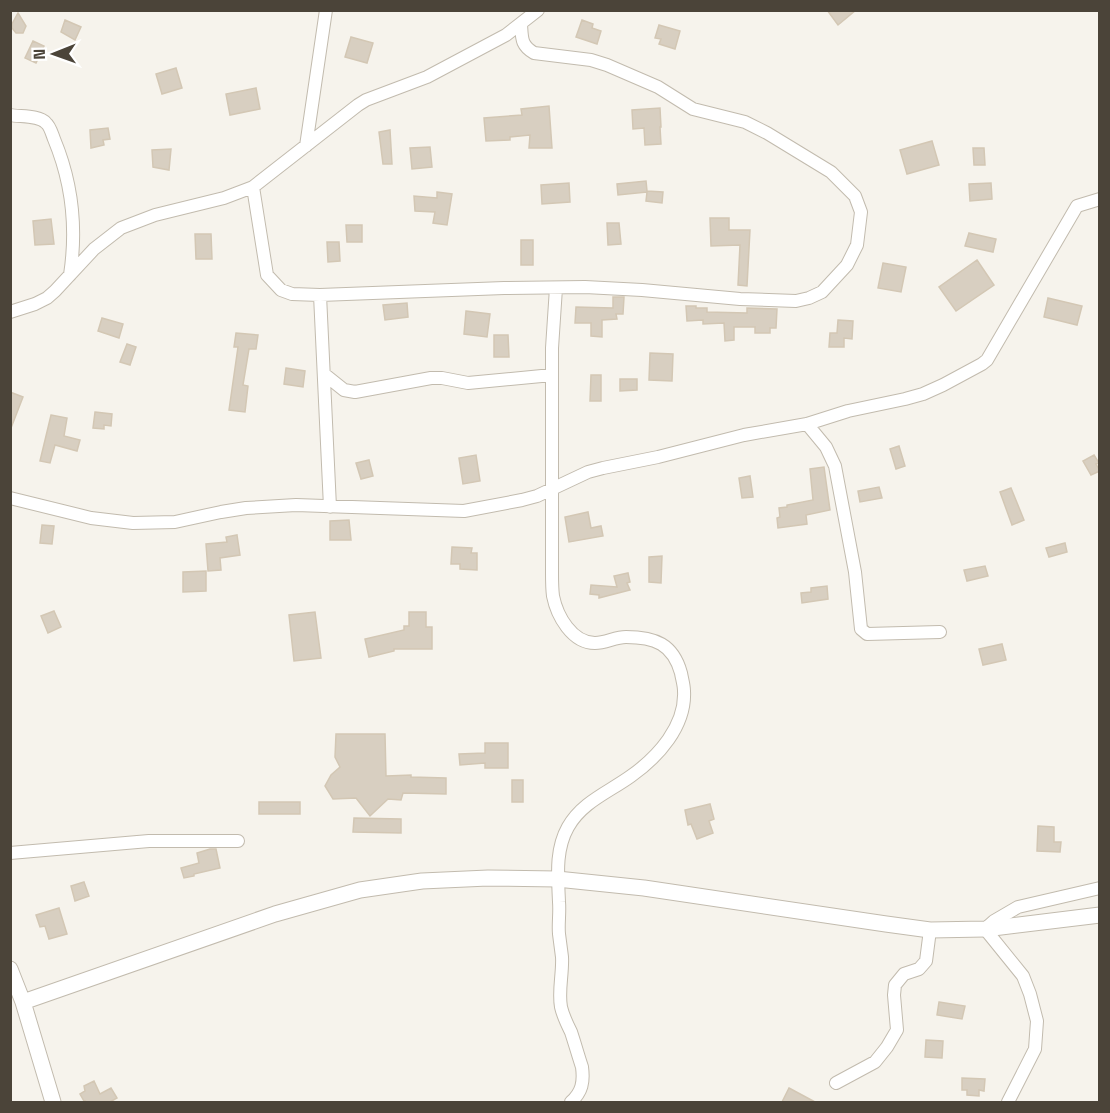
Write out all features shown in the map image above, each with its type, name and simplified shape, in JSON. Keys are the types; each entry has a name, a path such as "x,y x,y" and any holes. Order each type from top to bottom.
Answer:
{"street":[{"path":"306,146 326,10"},
{"path":"10,312 47,298 94,249 121,228 155,215 224,198 253,187 366,100 427,77 506,35 538,10"},
{"path":"253,187 267,275 281,290 292,294 320,296 585,287 796,301 822,292 847,265 857,245 861,212 855,196 831,172 745,122 693,109 658,87 607,64 534,53 526,48 523,42 521,24"},
{"path":"10,116 39,118 47,123 59,151 70,196 72,217 72,257 69,276"},
{"path":"10,498 91,518 134,523 175,522 246,508 296,505 464,511 537,496 588,472 603,468 905,399 944,385 982,364 1077,206 1100,200"},
{"path":"556,288 552,348 551,490 553,596 558,612 575,636 592,644 624,637 651,640 662,644 671,651 677,661 684,688 684,704 679,720 659,752 632,776 582,809 568,825 560,846 558,879 562,958 561,1004 582,1067 583,1077 582,1088 571,1102"},
{"path":"320,296 330,507"},
{"path":"324,374 344,390 355,392 431,378 468,383 552,375"},
{"path":"807,423 826,447 835,466 855,572 861,629 867,634 940,632"},
{"path":"10,853 149,841 238,841"},
{"path":"17,1002 276,914 360,890 422,880 558,879 644,888 930,930 985,929 1100,915"},
{"path":"985,929 1018,907 1100,888"},
{"path":"985,929 1023,976 1030,994 1036,1022 1035,1049 1008,1102"},
{"path":"836,1083 875,1062 887,1047 897,1030 895,985 904,975 919,969 926,961 930,930"},
{"path":"10,969 17,1002 53,1102"}],"building":[{"path":"827,10 856,10 838,25"},
{"path":"18,13 26,26 23,33 16,33 12,28"},
{"path":"65,20 81,27 75,40 61,32"},
{"path":"582,20 593,24 592,28 601,31 597,44 576,37"},
{"path":"659,25 680,31 675,49 659,44 661,39 655,38"},
{"path":"351,37 373,43 367,63 345,57"},
{"path":"33,41 44,46 36,63 25,58"},
{"path":"176,68 182,88 162,94 156,74"},
{"path":"256,88 260,109 230,115 226,94"},
{"path":"549,106 552,148 529,148 530,135 510,137 510,140 486,141 484,118 522,115 521,109"},
{"path":"660,108 661,144 645,145 644,128 633,129 632,110"},
{"path":"108,128 110,139 103,140 104,145 91,148 90,130"},
{"path":"390,130 392,164 383,164 379,132"},
{"path":"932,141 939,165 907,174 900,150"},
{"path":"430,147 432,167 412,169 410,148"},
{"path":"973,148 984,148 985,165 974,165"},
{"path":"171,149 169,170 153,167 152,150"},
{"path":"646,181 647,191 663,192 662,203 646,201 647,192 618,195 617,184"},
{"path":"569,183 570,202 542,204 541,185"},
{"path":"991,183 992,199 970,201 969,184"},
{"path":"437,192 452,194 447,225 433,223 435,212 415,211 414,196 437,198"},
{"path":"710,218 729,218 729,230 750,230 747,286 738,285 740,245 711,246"},
{"path":"51,219 54,244 35,245 33,221"},
{"path":"607,223 619,223 621,244 608,245"},
{"path":"346,225 362,225 362,242 347,242"},
{"path":"969,233 996,239 993,252 965,246"},
{"path":"195,234 211,234 212,259 196,259"},
{"path":"521,240 533,240 533,265 521,265"},
{"path":"327,242 339,242 340,261 328,262"},
{"path":"977,260 994,285 956,311 939,287"},
{"path":"883,263 906,267 901,292 878,288"},
{"path":"613,297 624,297 623,314 616,314 617,319 602,320 602,337 591,336 591,323 575,323 576,307 613,308"},
{"path":"1048,298 1082,306 1077,325 1044,317"},
{"path":"407,303 408,317 385,320 383,305"},
{"path":"686,306 707,308 707,312 747,313 747,308 777,309 776,328 770,328 770,333 755,333 755,327 734,327 734,340 725,341 724,323 703,324 703,320 687,321"},
{"path":"466,311 490,314 487,337 464,334"},
{"path":"102,318 123,324 119,338 98,331"},
{"path":"838,320 853,321 852,339 844,338 844,347 829,347 830,333 837,333"},
{"path":"236,333 258,335 256,349 249,349 243,385 248,386 245,412 229,410 238,347 234,347"},
{"path":"494,335 508,335 509,357 494,357"},
{"path":"127,344 136,347 130,365 120,362"},
{"path":"650,353 673,354 672,381 649,380"},
{"path":"286,368 305,371 303,387 284,384"},
{"path":"591,375 601,375 601,401 590,401"},
{"path":"620,379 637,379 637,390 620,391"},
{"path":"10,392 23,397 11,428 10,428"},
{"path":"95,412 112,414 111,426 104,425 104,429 93,428"},
{"path":"51,415 67,418 64,436 80,440 77,451 55,445 50,463 40,461"},
{"path":"899,446 905,466 896,469 890,449"},
{"path":"476,455 480,481 463,484 459,458"},
{"path":"1094,455 1099,463 1096,464 1100,471 1091,475 1083,461"},
{"path":"369,460 373,476 361,479 356,463"},
{"path":"824,467 830,510 806,515 807,524 778,528 779,508 813,500 810,469"},
{"path":"750,476 753,497 742,498 739,478"},
{"path":"879,487 882,498 860,502 858,491"},
{"path":"1011,488 1024,520 1012,525 1000,492"},
{"path":"588,512 591,528 601,526 603,536 569,542 565,517"},
{"path":"349,520 351,540 330,540 330,521"},
{"path":"42,525 54,526 52,544 40,543"},
{"path":"237,535 240,555 220,558 221,570 208,571 206,544 227,542 226,537"},
{"path":"1065,543 1067,552 1049,557 1046,548"},
{"path":"452,547 472,548 471,553 477,553 477,570 460,569 460,564 451,564"},
{"path":"662,556 661,583 649,582 649,557"},
{"path":"985,566 988,576 967,581 964,570"},
{"path":"206,571 206,591 183,592 183,572"},
{"path":"628,573 630,582 627,583 630,590 599,598 599,595 590,594 591,585 617,587 614,576"},
{"path":"827,586 828,599 802,603 801,593 811,592 811,588"},
{"path":"54,611 61,627 48,633 41,616"},
{"path":"315,612 321,658 294,661 289,615"},
{"path":"409,612 426,612 426,627 432,627 432,649 394,649 394,651 369,657 365,639 404,630 404,626 409,626"},
{"path":"1002,644 1006,660 983,665 979,649"},
{"path":"336,734 385,734 386,776 411,775 411,777 446,778 446,794 403,793 401,800 388,799 370,816 356,798 333,799 325,786 331,775 340,767 335,757"},
{"path":"485,743 508,743 508,768 485,768 485,763 460,765 459,754 485,753"},
{"path":"512,780 523,780 523,802 512,802"},
{"path":"259,802 300,802 300,814 259,814"},
{"path":"710,804 714,819 709,821 713,833 697,839 691,824 688,825 685,810"},
{"path":"354,818 401,819 401,833 353,832"},
{"path":"1038,826 1054,827 1054,842 1061,842 1060,852 1037,851"},
{"path":"216,849 220,868 184,878 181,868 199,863 197,853"},
{"path":"84,882 89,896 75,901 71,886"},
{"path":"59,908 67,934 49,939 45,926 40,927 36,915"},
{"path":"939,1002 965,1006 962,1019 937,1015"},
{"path":"926,1040 943,1041 942,1058 925,1057"},
{"path":"962,1078 985,1079 984,1091 979,1090 979,1096 967,1095 967,1090 962,1090"},
{"path":"94,1081 100,1094 111,1088 117,1098 110,1102 84,1102 86,1101 80,1094 85,1091 84,1086"},
{"path":"789,1088 815,1102 782,1102"}]}
